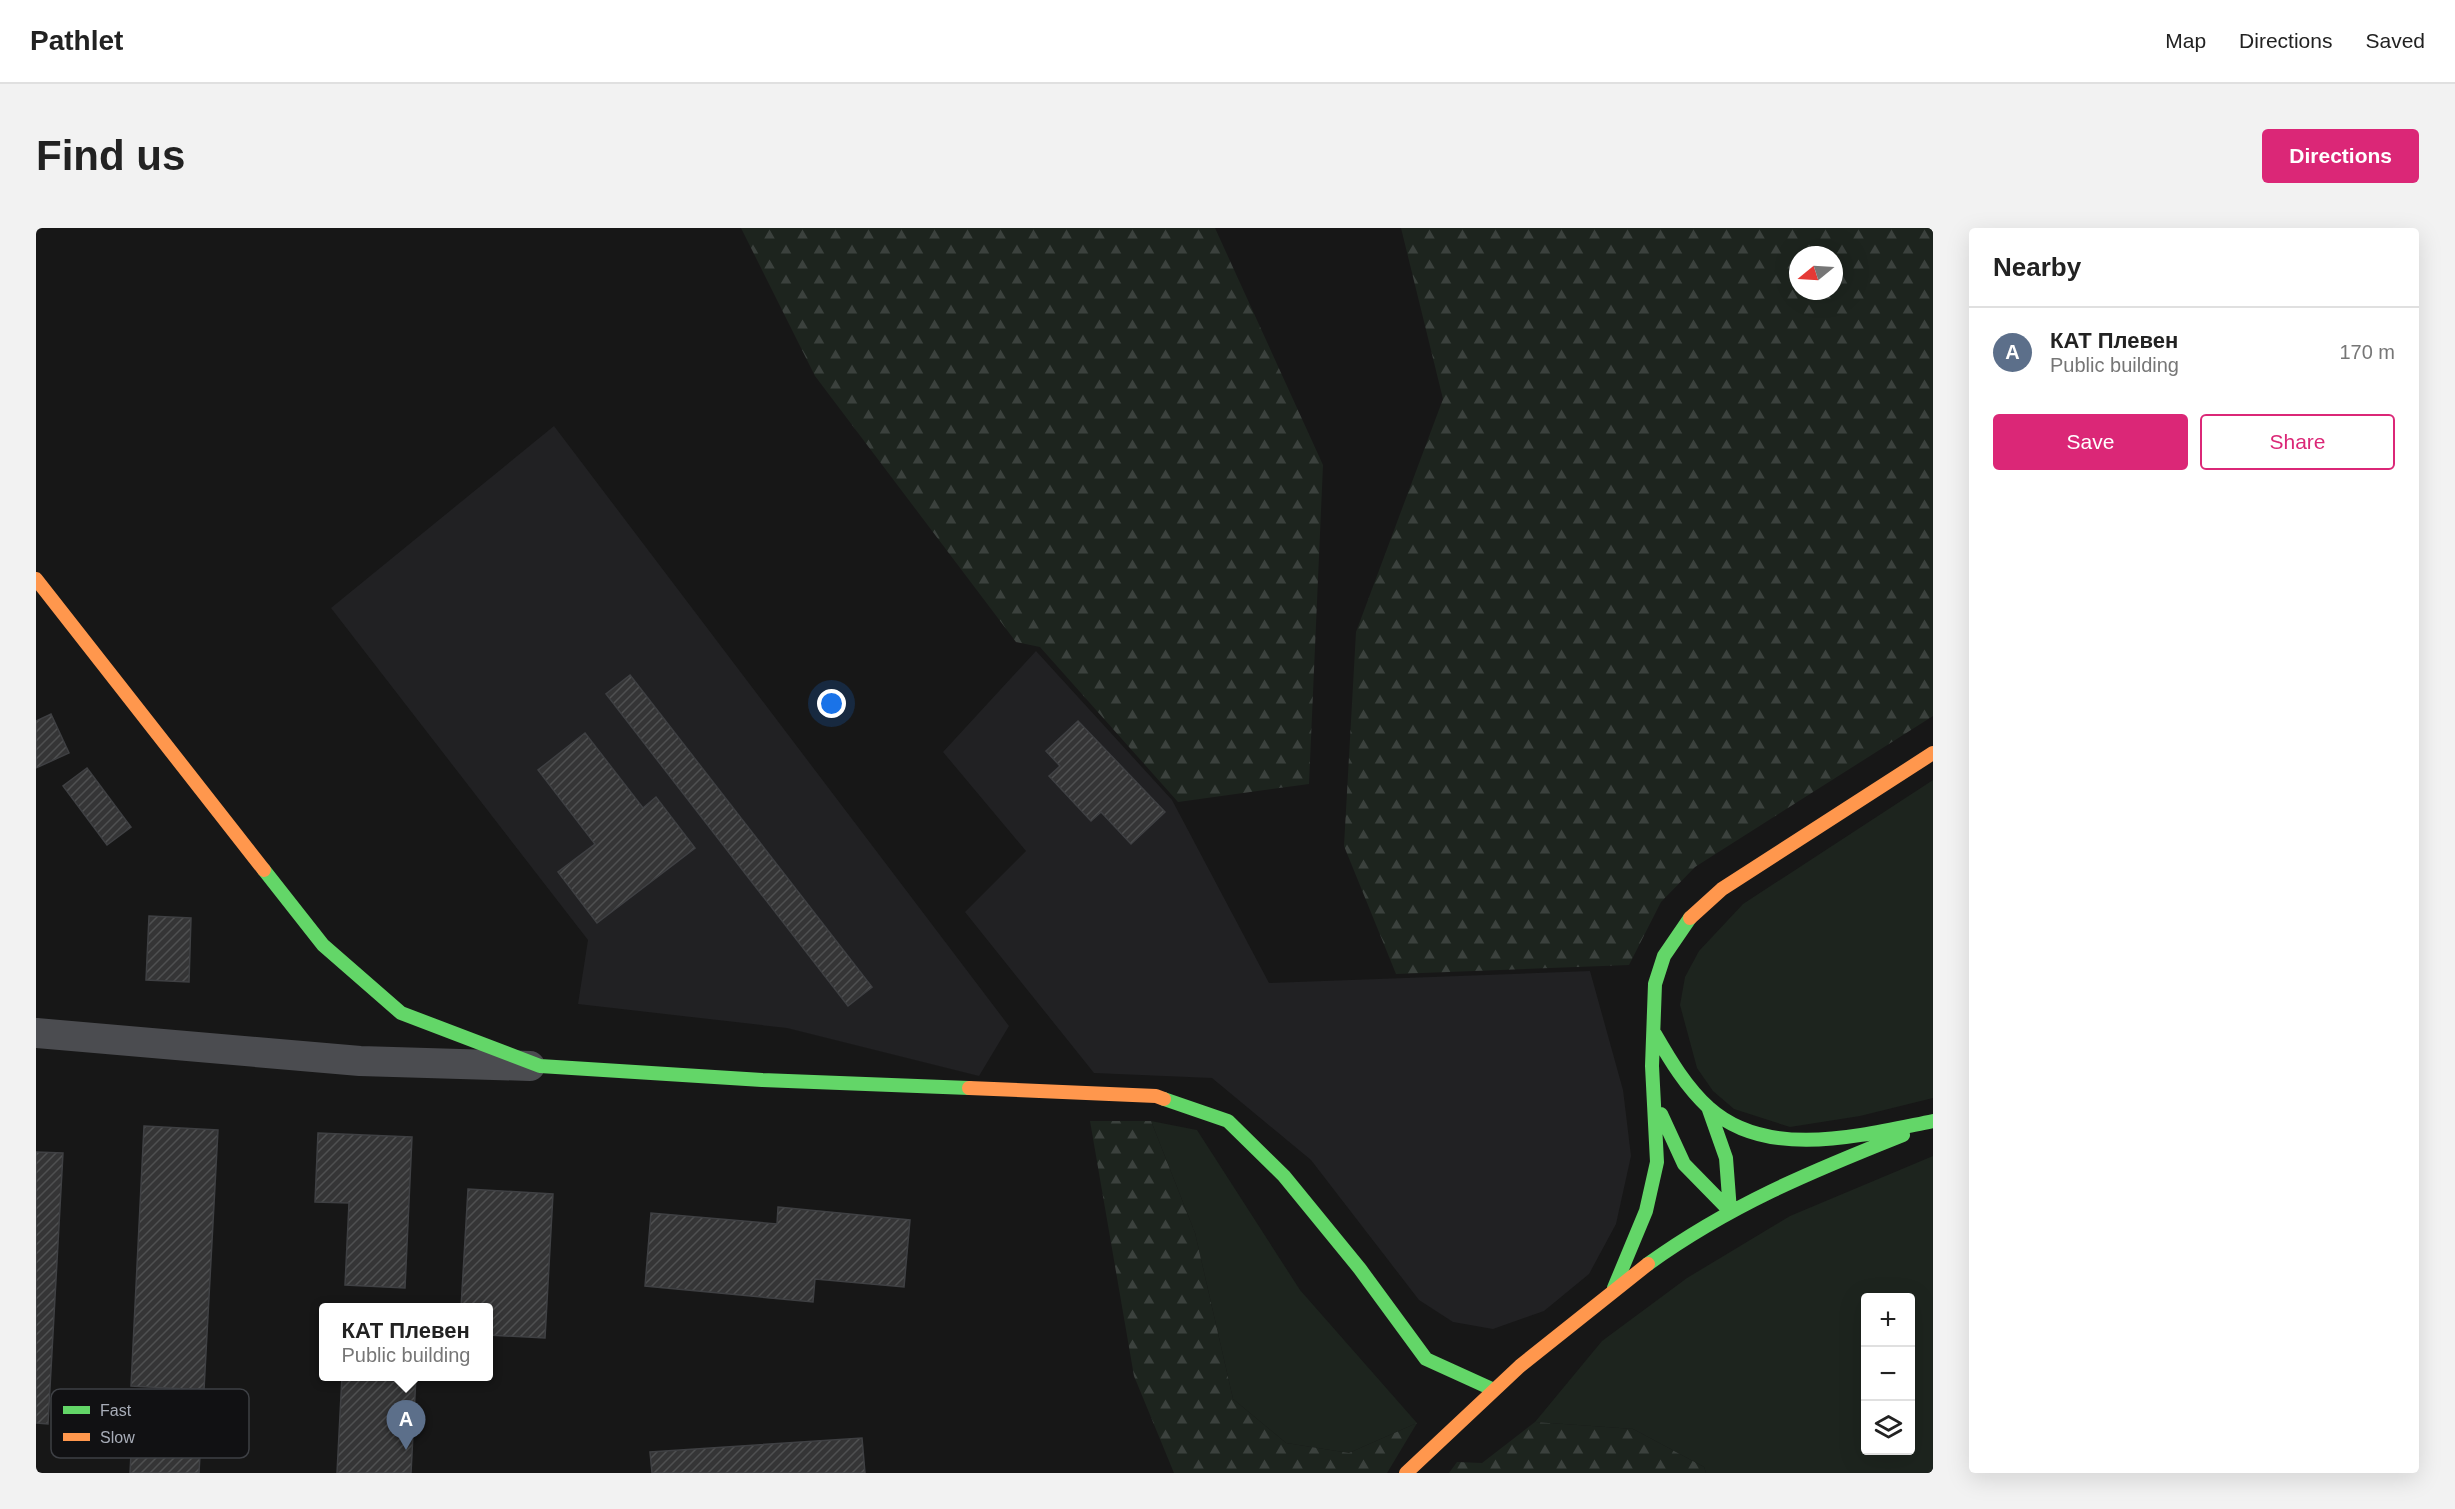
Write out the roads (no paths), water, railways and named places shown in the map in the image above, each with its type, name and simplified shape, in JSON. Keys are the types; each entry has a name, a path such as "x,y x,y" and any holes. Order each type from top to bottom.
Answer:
{"street":[{"path":"36,579 323,945 401,1013 540,1066"},
{"path":"1614,1288 1647,1206 1657,1162 1656,1101 1652,1068 1655,1034 1655,982 1662,960 1678,933 1697,909 1722,889 1933,753"},
{"path":"36,1034 360,1061 540,1066 774,1081 1156,1096 1228,1121 1284,1176 1360,1269 1426,1359 1492,1389"},
{"path":"1655,1034 1690,1088 1708,1107 1741,1129 1767,1135 1802,1138 1862,1135 1933,1122"},
{"path":"1656,1101 1684,1164 1730,1211"},
{"path":"1708,1107 1724,1142 1730,1173 1730,1211"},
{"path":"1406,1473 1442,1434 1492,1389 1614,1288 1730,1211 1816,1170 1933,1122"}],"place":[{"name":"КАТ Плевен","path":"406,1450"}]}
